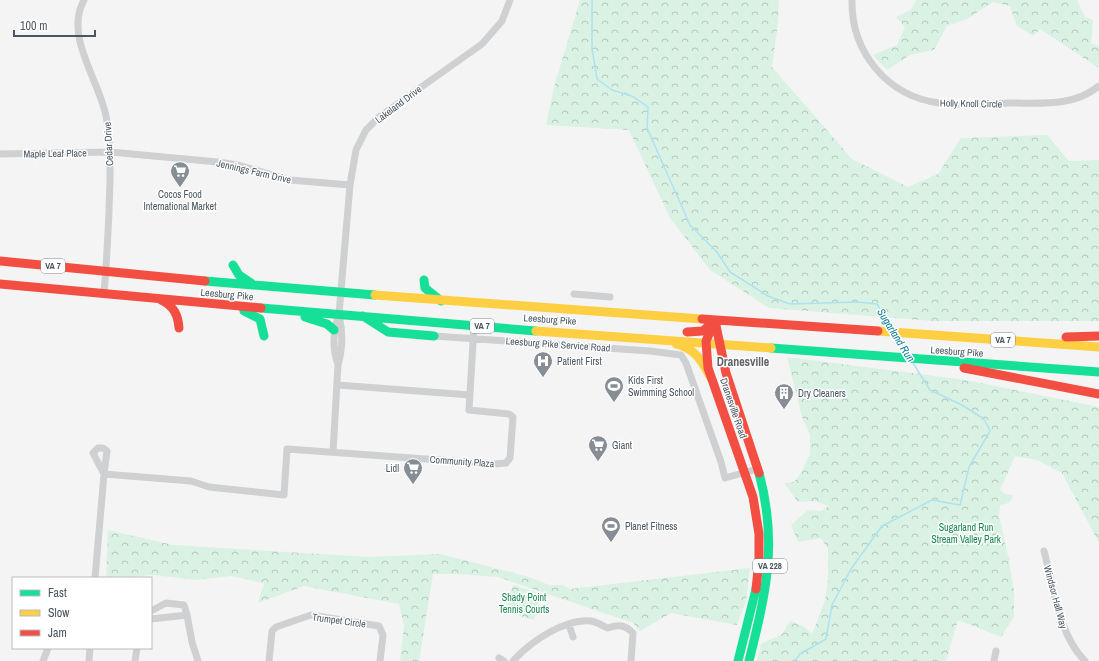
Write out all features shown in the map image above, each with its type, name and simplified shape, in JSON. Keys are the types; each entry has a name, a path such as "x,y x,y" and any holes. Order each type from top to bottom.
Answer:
{"main road":[{"name":"Leesburg Pike","path":"0,261 441,302 1099,347"},
{"path":"227,282 231,275 233,265 239,275 252,284"},
{"path":"424,280 425,288 441,302"},
{"name":"Leesburg Pike","path":"0,284 231,306 474,326 706,341 889,357 1099,372"},
{"path":"160,299 174,308 177,314 179,328 186,311 200,303"},
{"path":"231,306 259,317 264,336"},
{"path":"282,310 316,319 334,330"},
{"path":"363,316 388,332 434,336"},
{"path":"533,329 573,327 702,333 708,329 715,320"},
{"name":"Dranesville Road","path":"715,320 706,341 706,356 711,378 745,473 755,508 759,534 759,560 754,604 738,661"},
{"name":"Dranesville Road","path":"715,320 717,342 757,469 769,525 770,566 765,596 749,661"},
{"path":"941,336 1099,336"},
{"path":"642,337 692,349 699,355 711,378"},
{"path":"922,359 1099,394"}],"street":[{"name":"Cedar Drive","path":"84,0 79,16 79,36 83,51 103,100 108,126 110,152 104,294"},
{"name":"Lakeland Drive","path":"339,314 350,185 357,146 366,130 385,113 482,44 502,21 510,0"},
{"name":"Holly Knoll Circle","path":"852,0 854,28 859,43 871,64 888,82 917,98 949,104 1059,103 1077,99 1099,86"},
{"name":"Maple Leaf Place","path":"0,154 110,152"},
{"name":"Jennings Farm Drive","path":"110,152 218,162 238,165 290,180 350,185"},
{"path":"574,294 610,297"},
{"path":"597,312 598,296"},
{"path":"338,365 334,353 334,330 339,314"},
{"path":"333,452 338,365 341,354 343,330 339,314"},
{"name":"Community Plaza","path":"95,577 104,474 191,481 209,487 284,495 287,449 496,464 506,463 510,458 513,417 509,414 468,410 474,326"},
{"name":"Leesburg Pike Service Road","path":"434,336 626,349 674,353 681,356 686,362 719,456 725,478 745,473"},
{"path":"626,336 626,349"},
{"path":"338,385 470,395"},
{"path":"745,473 757,469"},
{"name":"Windsor Hall Way","path":"1044,551 1064,627 1073,647 1085,661"},
{"path":"152,610 162,604 170,603 184,605 192,642 198,661"},
{"path":"152,619 187,615"},
{"name":"Trumpet Circle","path":"269,661 272,630 276,627 311,615 379,626 383,635 380,661"},
{"path":"513,661 523,651 542,637 569,625 592,621 608,628 617,625 626,627 633,633 631,661"},
{"path":"569,625 573,637"},
{"path":"43,661 48,649"},
{"path":"89,661 90,649"},
{"path":"135,661 137,649"},
{"path":"994,661 996,651"}],"green space":[{"path":"580,0 779,0 778,23 772,67 852,159 908,187 938,174 961,138 1047,135 1069,161 1099,160 1099,321 933,321 769,308 710,270 670,218 629,130 546,125 554,87"},
{"path":"916,0 1077,0 1085,17 1093,20 1091,43 1099,46 1099,68 1040,29 1033,36 1016,25 1010,6 993,2 967,19 947,26 934,50 910,55 887,70 873,55 897,45 905,27 896,17 911,10"},
{"name":"Sugarland Run Stream Valley Park","path":"787,357 966,380 1099,407 1099,543 1062,473 1037,460 1015,456 1000,490 1005,494 1013,495 1010,501 1006,504 1000,505 999,516 1008,556 1010,558 1009,562 1014,591 1014,617 1001,637 958,620 946,661 757,661 761,644 782,634 790,621 803,626 812,634 825,601 828,579 828,549 821,538 798,542 791,525 808,510 821,511 829,506 815,501 798,502 784,483 794,482 801,473 810,454 810,435 802,417"},
{"path":"108,530 173,545 369,557 440,554 529,577 549,585 563,585 570,589 750,568 746,601 737,625 671,613 640,631 633,623 498,577 433,574 419,661 400,661 404,625 399,604 304,586 258,603 264,583 231,576 196,580 154,575 106,577"},
{"name":"Shady Point Tennis Courts","path":"513,585 542,594 534,620 505,612"}],"waterway":[{"name":"Sugarland Run","path":"592,0 592,49 597,79 612,90 632,96 648,107 647,128 690,225 717,252 730,272 768,296 790,304 857,302 877,304 891,327"},
{"name":"Sugarland Run","path":"898,338 907,353"},
{"name":"Sugarland Run","path":"795,661 800,654 826,639 832,605 851,569 882,526 932,500 960,505 969,467 990,431 984,419 962,405 930,390 913,363"}],"traffic: fast":[{"path":"233,265 239,275 251,283"},
{"path":"424,280 425,288 441,301"},
{"path":"205,281 375,295"},
{"path":"261,308 536,331"},
{"path":"244,311 260,319 264,336"},
{"path":"363,316 388,332 434,336"},
{"path":"305,317 327,324 334,330"},
{"path":"771,348 1099,372"},
{"path":"749,661 765,590 768,568 768,522 765,498 759,473"},
{"path":"738,661 756,589"}],"traffic: slow":[{"path":"375,295 702,319"},
{"path":"536,331 771,348"},
{"path":"878,331 1099,347"},
{"path":"676,344 689,349 698,356 711,378"}],"traffic: jam":[{"path":"0,261 205,281"},
{"path":"0,284 261,308"},
{"path":"161,300 169,305 174,311 178,319 179,328"},
{"path":"702,319 878,331"},
{"path":"687,332 703,331 715,320"},
{"path":"715,321 726,373 759,473"},
{"path":"714,323 706,341 708,368 753,497 759,534 759,561 756,589"},
{"path":"1066,337 1099,336"},
{"path":"964,368 1099,394"}],"place":[{"name":"Cocos Food International Market","path":"180,188"},
{"name":"Patient First","path":"543,378"},
{"name":"Kids First Swimming School","path":"614,403"},
{"name":"Dry Cleaners","path":"784,410"},
{"name":"Giant","path":"598,462"},
{"name":"Lidl","path":"413,485"},
{"name":"Planet Fitness","path":"611,543"}],"district":[{"name":"Dranesville","path":"743,362"}]}
